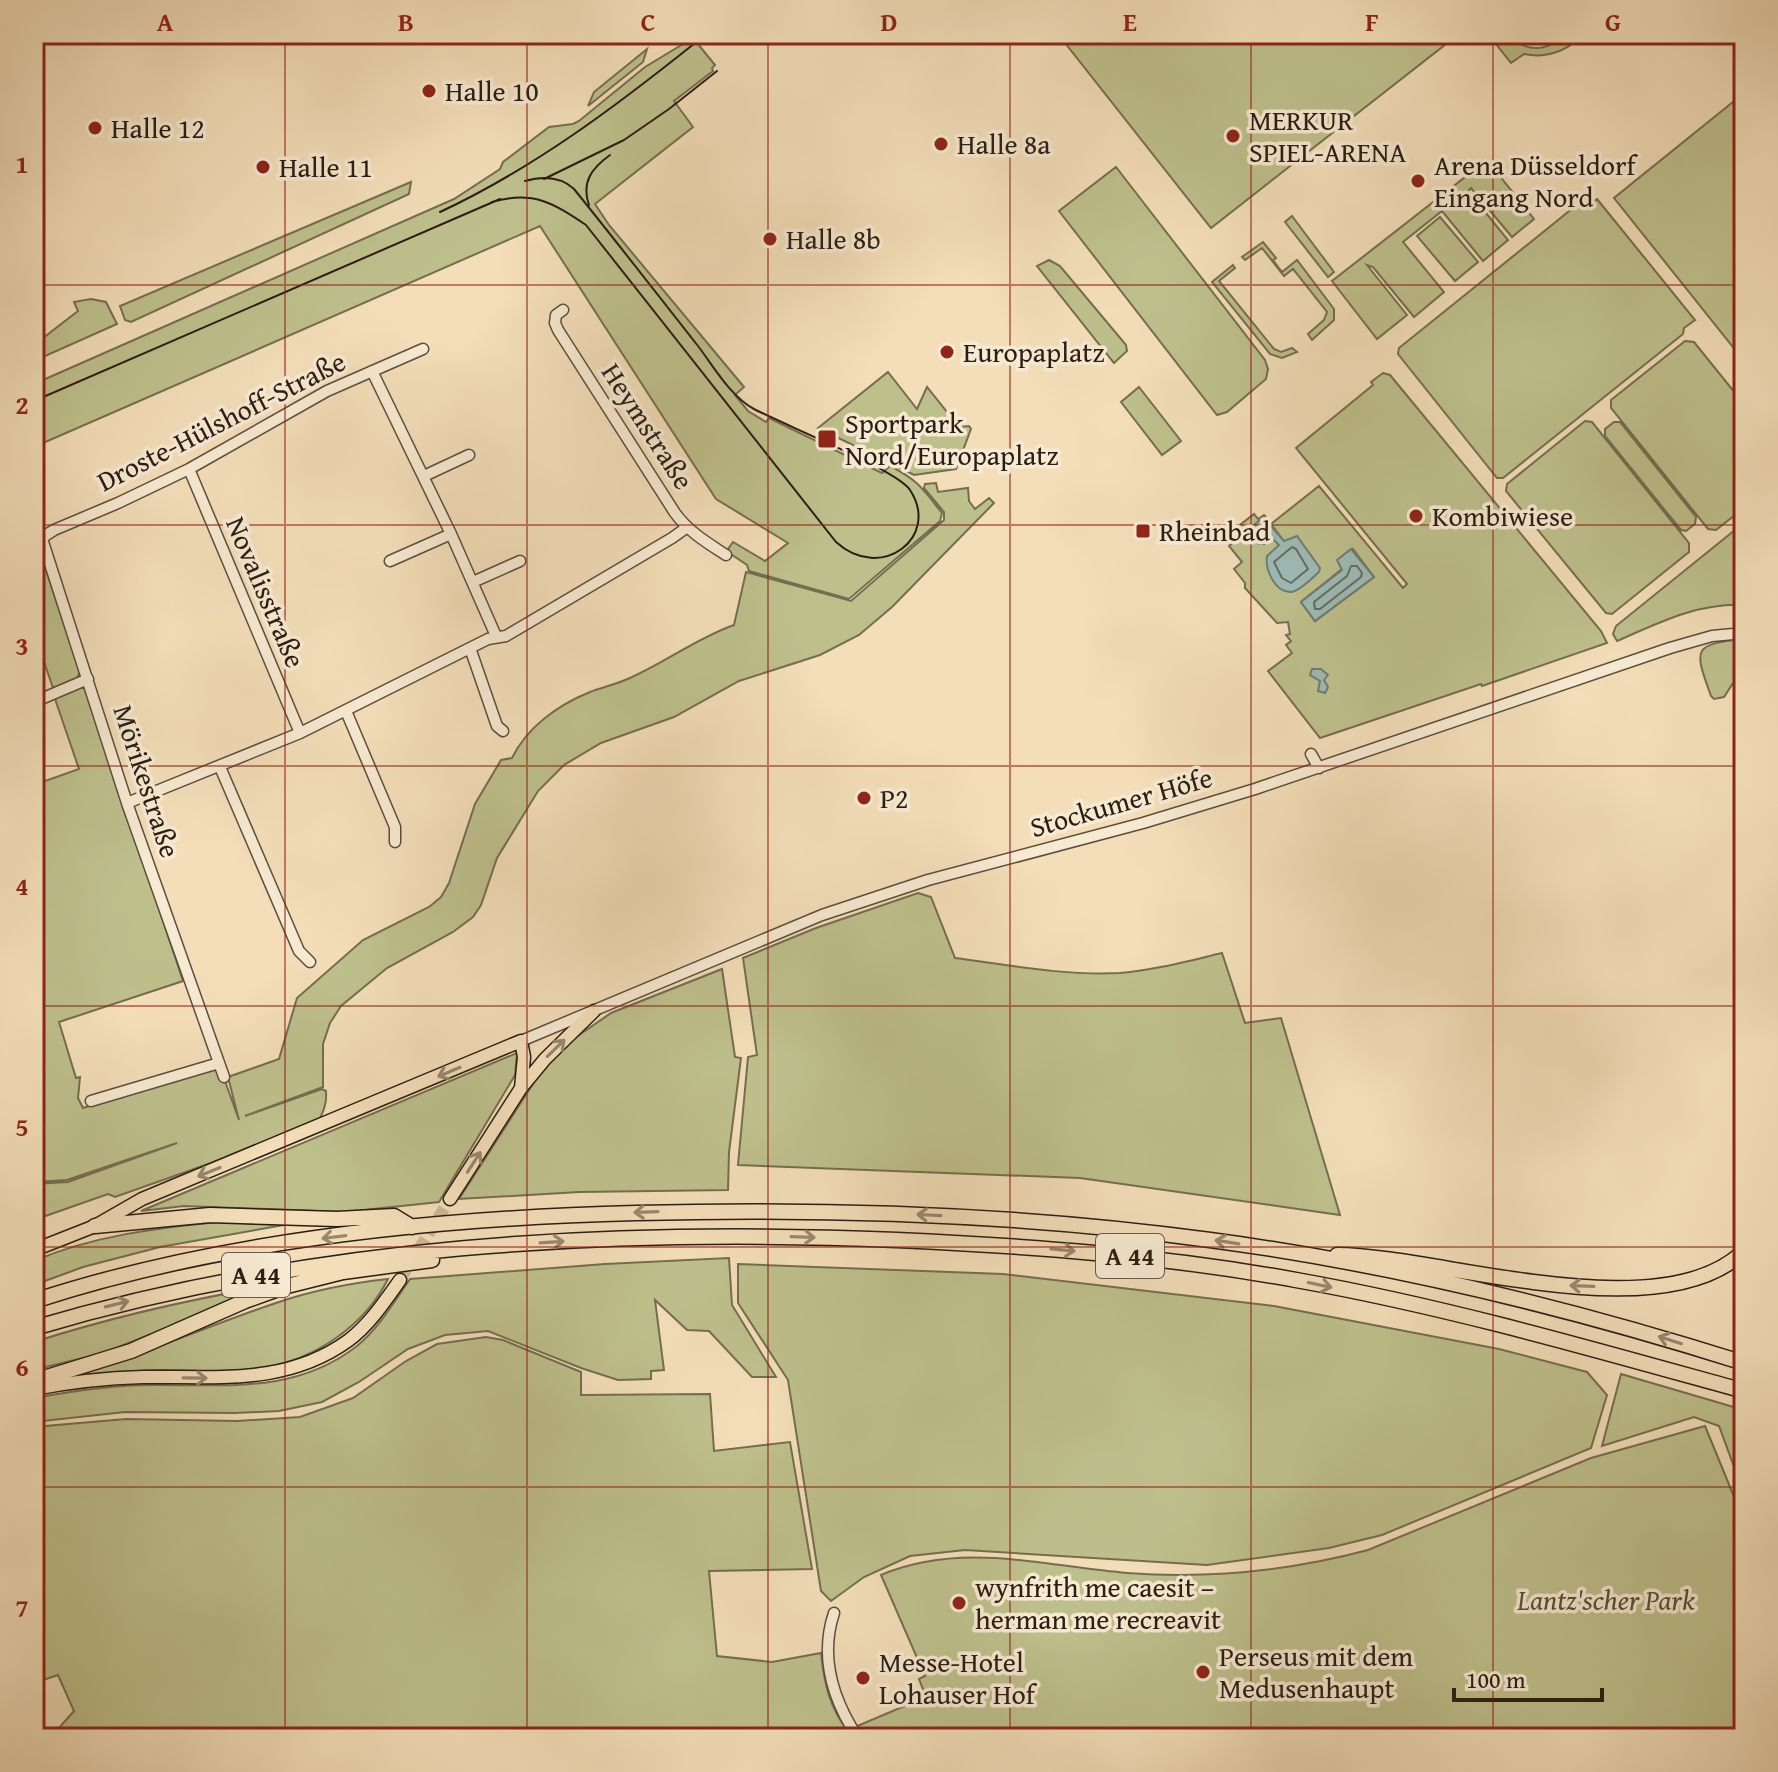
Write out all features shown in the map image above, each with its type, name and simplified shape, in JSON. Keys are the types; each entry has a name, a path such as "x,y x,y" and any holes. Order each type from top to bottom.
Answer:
{"highway":[{"name":"A 44","path":"34,1301 110,1279 226,1254 504,1217 724,1210 869,1212 1007,1219 1112,1229 1304,1255 1508,1296 1644,1332 1744,1363"},
{"path":"95,1226 210,1215 337,1219 394,1216 412,1227"},
{"name":"A 44","path":"34,1328 109,1306 232,1278 335,1262 474,1247 725,1235 990,1244 1111,1254 1298,1280 1528,1330 1744,1391"},
{"path":"34,1381 131,1351 287,1286 343,1272 437,1259 474,1247"},
{"path":"1304,1255 1356,1255 1505,1280 1617,1287 1687,1280 1714,1270 1744,1251"}],"main road":[{"path":"450,1199 521,1088 545,1059 594,1011"},
{"path":"34,1250 95,1226 142,1199 521,1041 524,1057 521,1088"},
{"path":"34,1389 104,1379 238,1378 286,1371 310,1363 350,1339 400,1280"}],"street":[{"name":"Heymstraße","path":"563,310 556,315 558,330 686,528 726,555"},
{"name":"Droste-Hülshoff-Straße","path":"38,541 54,530 189,469 280,415 423,349"},
{"path":"372,371 424,476 496,636"},
{"path":"424,476 469,455"},
{"name":"Novalisstraße","path":"189,469 300,733"},
{"name":"Mörikestraße","path":"34,514 38,541 224,1077"},
{"path":"127,803 300,733 470,648 559,613 686,528"},
{"path":"390,561 451,534"},
{"path":"473,582 520,561"},
{"name":"Stockumer Höfe","path":"521,1041 852,905 941,876 1156,819 1319,768 1670,648 1712,636 1744,633"},
{"path":"470,648 497,726 503,731"},
{"path":"34,702 88,679"},
{"path":"346,711 395,827 395,842"},
{"path":"1311,754 1319,768"},
{"path":"220,767 299,951 310,962"},
{"path":"91,1101 219,1063"},
{"path":"834,1613 828,1629 826,1658 835,1692 858,1738"}],"green space":[{"name":"MERKUR SPIEL-ARENA","path":"1058,34 1438,34 1446,44 1211,228"},
{"path":"1488,34 1516,34 1511,39 1533,48 1542,48 1584,34 1557,52 1524,54 1511,63"},
{"path":"693,38 715,65 713,71 674,101 693,127 595,204 609,225 744,387 735,395 748,411 766,422 769,418 882,473 890,466 919,486 942,513 940,521 849,599 749,571 747,565 729,553 733,542 765,561 788,543 716,499 540,226 34,447 34,384 454,199 500,169 503,162 549,127 579,121 645,67"},
{"path":"647,49 643,62 588,106 594,92"},
{"path":"1744,93 1744,361 1614,198"},
{"path":"1487,160 1534,219 1512,237 1471,188 1468,191 1508,240 1483,261 1442,211 1403,242 1444,292 1414,317 1373,267 1367,265 1407,315 1377,339 1332,281"},
{"path":"1116,167 1265,360 1268,369 1266,379 1227,412 1217,415 1059,211"},
{"path":"411,182 409,194 131,322 125,320 120,306"},
{"path":"1597,199 1695,320 1684,328 1683,334 1503,478 1497,478 1398,354 1399,348 1578,204 1586,207"},
{"path":"1292,216 1334,272 1328,277 1285,222"},
{"path":"1440,217 1478,262 1455,281 1417,236"},
{"path":"1263,242 1276,258 1273,260 1282,272 1297,260 1334,309 1334,320 1312,340 1308,334 1324,320 1327,312 1293,269 1284,276 1262,248 1245,260 1242,257"},
{"path":"1049,260 1060,266 1126,345 1127,351 1114,363 1037,266"},
{"path":"1233,265 1235,268 1219,281 1274,349 1281,352 1292,348 1297,352 1282,358 1270,354 1212,282"},
{"path":"91,299 106,302 117,324 34,361 34,345 78,311 74,302"},
{"path":"1685,341 1694,342 1744,404 1744,508 1716,530 1708,529 1611,408 1611,400"},
{"path":"888,372 917,409 927,387 959,427 969,426 971,429 956,469 914,475 818,428"},
{"path":"1383,373 1390,375 1601,631 1607,643 1320,738 1268,671 1292,653 1286,645 1291,641 1286,635 1290,634 1288,622 1277,623 1245,588 1245,583 1234,569 1242,562 1229,546 1236,540 1231,532 1254,514 1258,519 1264,515 1266,517 1251,528 1264,544 1274,538 1279,546 1319,568 1304,549 1284,541 1271,524 1319,486 1403,588 1407,584 1296,448 1373,385 1371,382","holes":["1353,549 1374,577 1315,621 1301,602 1342,569"]},
{"path":"1139,387 1181,441 1162,455 1121,402"},
{"path":"1585,421 1592,422 1689,543 1689,552 1612,614 1606,613 1506,491 1507,484"},
{"path":"1614,422 1620,422 1696,517 1695,524 1686,531 1681,530 1605,436 1605,429"},
{"path":"936,483 938,492 968,488 969,501 975,509 989,498 994,503 892,607 859,635 820,655 739,681 674,717 601,743 564,765 538,791 497,858 481,905 473,917 453,932 387,968 341,1006 330,1023 323,1044 323,1087 245,1116 322,1089 326,1091 326,1099 320,1118 228,1157 115,1197 108,1194 34,1220 34,1184 68,1182 177,1143 67,1180 34,1182 34,1152 39,1135 34,1145 34,785 79,769 54,696 81,687 86,690 183,981 59,1022 76,1078 80,1077 78,1098 83,1108 207,1066 221,1070 239,1120 228,1077 279,1059 297,998 363,940 429,907 441,897 449,883 475,804 501,760 512,758 535,727 555,710 578,697 630,678 734,625 746,572 851,601 944,520 944,512 924,488 925,484"},
{"path":"1741,525 1744,528 1744,605 1694,611 1617,641 1613,634 1616,626"},
{"path":"34,548 40,552 80,672 77,678 53,688 34,632"},
{"path":"1744,639 1744,666 1724,697 1714,699 1702,668 1702,652 1715,643"},
{"path":"918,893 931,897 955,958 1099,974 1146,970 1222,953 1245,1023 1281,1018 1340,1215 1080,1178 738,1165 748,1057 757,1055 743,958 816,928"},
{"path":"722,969 735,1057 741,1058 729,1152 728,1190 579,1192 459,1199 547,1062 569,1042 611,1013"},
{"path":"517,1053 515,1075 439,1202 345,1212 184,1206 141,1211"},
{"path":"219,1222 284,1225 160,1247 83,1267 34,1285 34,1261 56,1252 125,1234"},
{"path":"729,1258 732,1305 776,1377 752,1377 709,1331 687,1330 655,1300 664,1370 651,1371 651,1379 618,1380 488,1331 445,1335 408,1349 322,1402 279,1411 125,1412 34,1422 34,1398 121,1386 257,1384 308,1373 333,1362 365,1339 410,1279"},
{"path":"738,1264 1003,1274 1274,1306 1499,1349 1587,1372 1607,1395 1591,1448 1382,1535 1329,1548 1207,1565 965,1550 910,1556 864,1577 831,1601 821,1591 788,1380 738,1303"},
{"path":"388,1279 366,1312 352,1325 315,1351 294,1360 230,1371 80,1374 292,1298"},
{"path":"280,1284 103,1353 34,1370 34,1342 156,1308"},
{"path":"486,1337 503,1340 581,1372 581,1395 710,1394 714,1451 790,1442 812,1569 709,1571 717,1656 772,1662 821,1653 828,1694 848,1731 829,1738 65,1738 58,1729 74,1711 58,1675 34,1683 34,1427 126,1419 237,1421 300,1417 353,1398 406,1361 437,1344"},
{"path":"1621,1374 1744,1410 1744,1494 1719,1426 1694,1417 1602,1446"},
{"name":"Lantz'scher Park","path":"1705,1426 1744,1521 1744,1738 862,1738 855,1727 926,1697 919,1679 925,1676 881,1575 942,1559 972,1558 1157,1575 1248,1572 1308,1563 1368,1550 1591,1458"}],"water":[{"path":"1263,517 1284,541 1297,536 1320,568 1309,581 1294,591 1280,588 1269,573 1267,556 1279,545 1272,538 1259,544 1251,532 1251,528"},
{"path":"1351,549 1374,577 1315,621 1301,602 1342,570 1337,560"},
{"path":"1312,669 1321,669 1328,675 1324,680 1328,687 1325,693 1318,691 1320,681 1310,675"}],"tunnel":[{"path":"400,1280 450,1199"}],"tram line":[{"path":"440,212 508,176 573,135 695,43"},
{"path":"544,179 624,140 717,71"},
{"path":"589,205 587,182 598,165 610,155"},
{"path":"492,202 531,198 553,205 586,225 836,542 853,553 871,558 887,556 902,549 912,538 918,524 918,507 910,490 901,481 746,404 723,381 574,189 551,178 525,181"},
{"path":"34,401 500,199"}],"place":[{"name":"Halle 10","path":"429,91"},
{"name":"Halle 12","path":"95,128"},
{"name":"MERKUR SPIEL-ARENA","path":"1233,136"},
{"name":"Halle 8a","path":"941,144"},
{"name":"Halle 11","path":"263,167"},
{"name":"Arena Düsseldorf Eingang Nord","path":"1418,181"},
{"name":"Halle 8b","path":"770,239"},
{"name":"Europaplatz","path":"947,352"},
{"name":"Sportpark Nord/Europaplatz","path":"827,439"},
{"name":"Kombiwiese","path":"1416,516"},
{"name":"Rheinbad","path":"1143,531"},
{"name":"P2","path":"864,798"},
{"name":"wynfrith me caesit – herman me recreavit","path":"959,1603"},
{"name":"Perseus mit dem Medusenhaupt","path":"1203,1672"},
{"name":"Messe-Hotel Lohauser Hof","path":"863,1678"}]}
